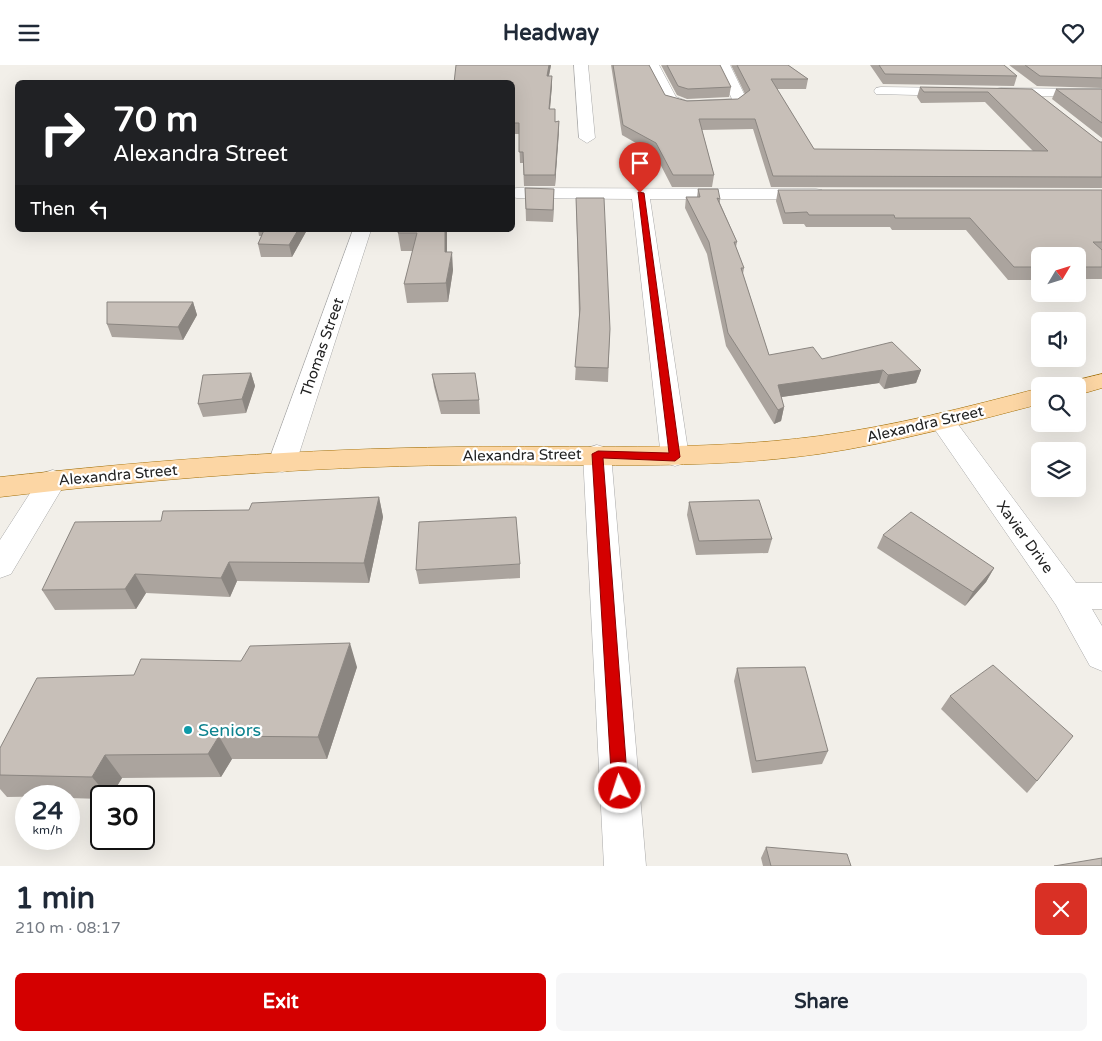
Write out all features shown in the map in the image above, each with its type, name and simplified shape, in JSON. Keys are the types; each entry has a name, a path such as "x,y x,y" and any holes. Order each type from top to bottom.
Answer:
{"main road":[{"path":"1086,385 1102,381"},
{"name":"Alexandra Street","path":"0,487 282,463 438,456 598,454 675,457 818,445 882,435 1031,398"}],"street":[{"path":"581,65 586,105 587,138"},
{"path":"652,65 670,100 690,105 726,104 740,99 723,65"},
{"path":"1013,76 1049,105"},
{"path":"881,91 967,92"},
{"path":"986,92 1102,93"},
{"path":"517,193 837,194"},
{"path":"640,193 675,457"},
{"name":"Thomas Street","path":"282,463 361,232"},
{"name":"Xavier Drive","path":"942,421 1067,596 1102,656"},
{"path":"598,454 625,866"},
{"path":"0,566 53,481"},
{"path":"1067,596 1102,595"}],"building":[{"path":"456,65 549,65 547,76 552,76 549,109 555,109 555,122 559,121 555,175 524,175 523,152 519,152 519,123 515,123 515,80 454,80"},
{"path":"613,65 649,65 665,95 687,101 738,99 750,90 737,65 788,65 808,79 771,79 814,149 1048,151 988,92 924,92 920,87 1032,89 1102,142 1102,177 773,176 755,119 699,119 714,175 673,175 656,143 623,125"},
{"path":"667,65 720,65 731,87 688,89 678,86"},
{"path":"879,65 1004,65 1017,76 885,74"},
{"path":"1025,65 1102,65 1102,78 1040,76"},
{"path":"1056,89 1102,89 1102,123"},
{"path":"525,188 554,189 553,210 526,209"},
{"path":"698,189 718,189 720,199 717,198 737,242 734,242 744,268 741,268 769,355 813,347 822,359 892,342 921,370 888,375 883,370 778,385 784,407 778,410 728,333 709,242 686,197 700,197"},
{"path":"778,190 1102,190 1102,242 1093,242 1102,250 1102,267 1086,267 1086,247 1031,247 1031,267 1014,267 970,218 895,218 894,215 809,215 807,212 785,213"},
{"path":"576,198 604,198 610,329 608,368 575,367 580,309"},
{"path":"263,232 297,232 289,245 258,244"},
{"path":"445,232 445,252 452,252 446,283 404,284 417,233 398,233"},
{"path":"107,302 193,302 178,327 107,324"},
{"path":"251,373 242,399 198,404 203,375"},
{"path":"475,373 479,400 439,401 432,374"},
{"path":"379,497 364,563 229,562 221,578 135,574 125,589 42,590 75,522 161,521 163,511 249,510 252,503"},
{"path":"759,500 772,539 699,541 689,502"},
{"path":"911,512 994,568 973,592 883,535"},
{"path":"516,517 520,564 416,570 419,522"},
{"name":"Seniors","path":"350,643 318,737 219,736 208,754 105,755 92,777 0,775 0,748 37,678 134,675 141,659 241,661 250,646"},
{"path":"993,665 1073,736 1037,781 950,696"},
{"path":"805,667 828,751 756,761 737,668"},
{"path":"766,847 847,854 851,866 771,866"},
{"path":"1102,858 1102,866 1054,866"}],"place":[{"name":"Seniors","path":"188,730"}],"route":[{"path":"620,788 598,454 675,457 640,193"}]}
